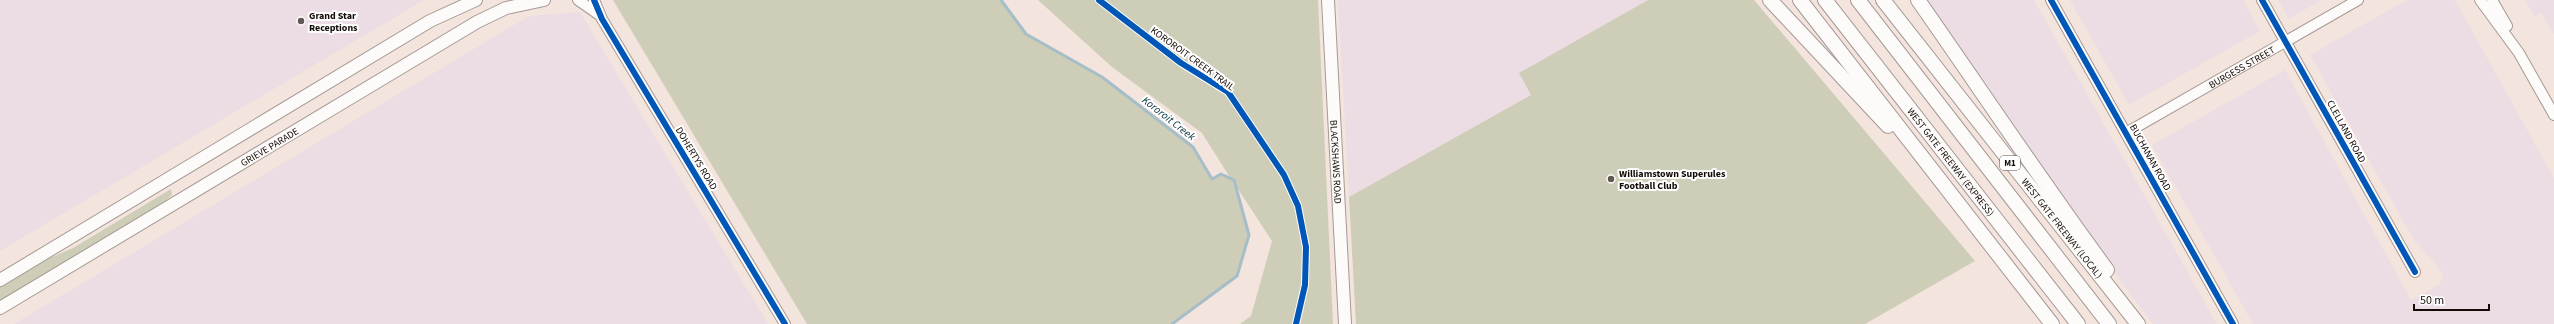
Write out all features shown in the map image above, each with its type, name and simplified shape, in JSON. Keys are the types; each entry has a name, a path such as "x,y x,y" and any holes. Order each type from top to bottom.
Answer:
{"highway":[{"path":"1770,0 1872,111 1923,160"},
{"path":"1800,0 2052,324"},
{"name":"WEST GATE FREEWAY (EXPRESS)","path":"1825,0 2078,324"},
{"name":"M1","path":"1858,0 2109,324"},
{"name":"WEST GATE FREEWAY (LOCAL)","path":"1883,0 2138,324"},
{"path":"1918,0 1998,113 2048,189 2147,324"}],"main road":[{"path":"0,280 430,21 476,0"},
{"name":"GRIEVE PARADE","path":"0,308 477,22 506,8 544,0"},
{"name":"BLACKSHAWS ROAD","path":"1328,0 1346,324"}],"street":[{"name":"DOHERTYS ROAD","path":"578,0 590,7 602,19"},
{"name":"DOHERTYS ROAD","path":"594,0 602,19 785,324"},
{"name":"BUCHANAN ROAD","path":"2050,0 2233,324"},
{"name":"CLELLAND ROAD","path":"2262,0 2415,272"},
{"name":"BURGESS STREET","path":"2126,134 2358,0"},
{"path":"2480,0 2519,53"},
{"path":"2492,0 2519,53 2554,115"}],"shaded area":[{"path":"0,0 424,0 0,251"},
{"path":"1338,0 1648,0 1520,73 1531,95 1349,197"},
{"path":"1914,0 2034,0 2217,324 2153,324 2021,150"},
{"path":"2070,0 2243,0 2260,31 2129,105"},
{"path":"2278,0 2321,0 2289,19"},
{"path":"2407,0 2455,0 2554,178 2554,324 2253,324 2152,145 2285,70 2411,300 2440,284 2443,275 2435,263 2414,240 2310,55"},
{"path":"2525,0 2554,0 2554,34 2541,13 2534,16"},
{"path":"580,12 768,324 14,324 529,16"}],"green space":[{"path":"613,0 1001,0 1026,34 1102,77 1193,147 1212,179 1221,174 1231,179 1202,133 1112,67 1038,0 1318,0 1333,324 1240,324 1251,316 1272,241 1236,186 1249,235 1237,276 1172,324 807,324"},
{"path":"1648,0 1754,0 1975,261 1865,324 1356,324 1349,197 1531,95 1519,73"},
{"path":"171,189 172,195 165,201 0,301 0,285 34,265 73,248"}],"waterway":[{"name":"Kororoit Creek","path":"1001,0 1026,34 1102,77 1193,147 1212,179 1221,174 1234,180 1249,235 1237,276 1172,324"}],"cycle path":[{"path":"594,0 602,19 785,324"},
{"name":"KOROROIT CREEK TRAIL","path":"1099,0 1181,63 1228,92 1284,175 1298,206 1306,247 1305,285 1296,324"},
{"path":"2051,0 2233,324"},
{"path":"2262,0 2415,272"}],"place":[{"name":"Grand Star Receptions","path":"301,21"},
{"name":"Williamstown Superules Football Club","path":"1611,179"}]}
